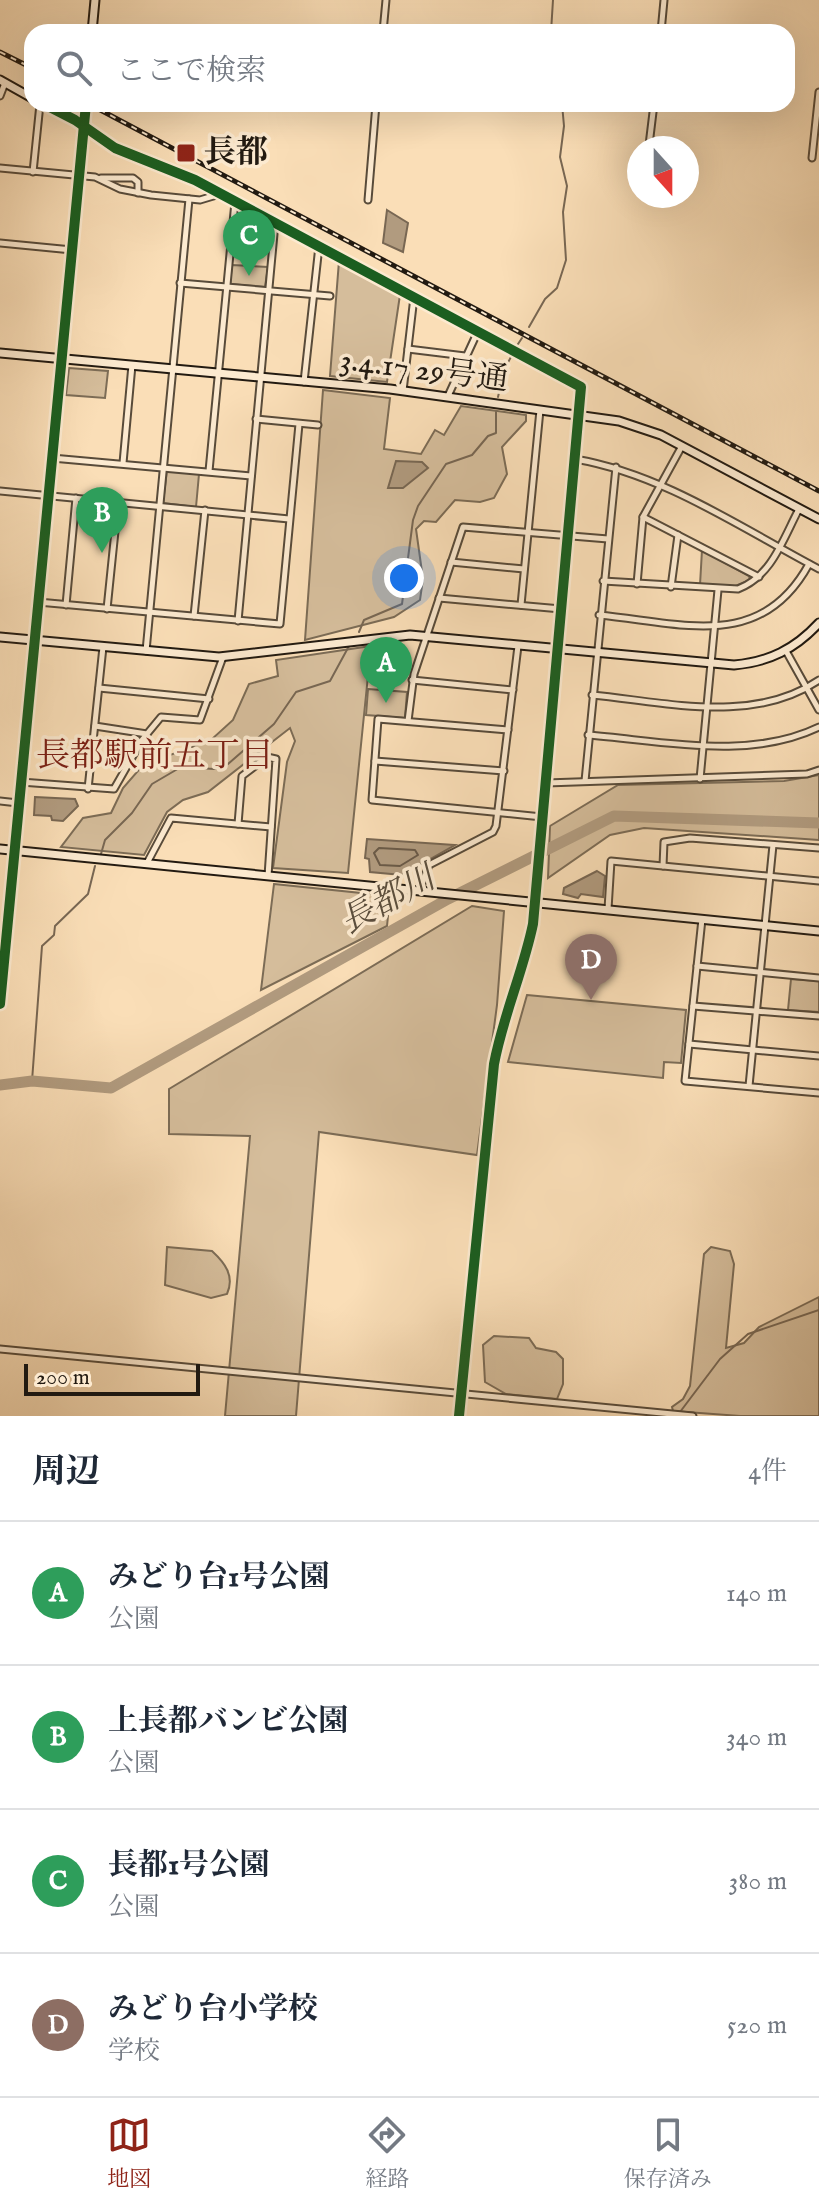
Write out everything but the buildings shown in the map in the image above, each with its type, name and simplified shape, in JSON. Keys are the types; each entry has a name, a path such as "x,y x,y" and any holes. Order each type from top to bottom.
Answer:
{"street":[{"path":"93,24 95,0"},
{"path":"384,24 386,0"},
{"path":"662,24 664,0"},
{"path":"0,95 3,82 24,94"},
{"path":"812,158 819,92"},
{"path":"33,172 41,112"},
{"path":"57,112 122,152 168,167 581,387 535,902 526,956 502,1022 494,1064 459,1416"},
{"path":"0,1004 85,112"},
{"path":"368,200 375,112"},
{"path":"650,136 653,112"},
{"path":"0,168 100,178 133,178 138,182 138,193"},
{"path":"100,178 138,193 208,200 220,194"},
{"path":"146,651 189,199"},
{"path":"209,471 235,202"},
{"path":"238,621 275,223"},
{"path":"0,243 72,250"},
{"path":"304,382 319,246"},
{"path":"180,283 330,296"},
{"path":"403,391 414,297"},
{"path":"448,396 478,331"},
{"path":"408,349 465,356"},
{"name":"3.4.17 29号通","path":"0,353 403,391 579,414 638,426 819,519"},
{"path":"123,463 132,365"},
{"path":"521,605 540,409"},
{"path":"256,419 318,425"},
{"path":"37,602 280,624 299,424"},
{"path":"637,584 643,517 682,446"},
{"path":"51,458 251,476"},
{"path":"575,459 616,467 660,485 819,569"},
{"path":"585,781 595,653 616,467"},
{"path":"0,491 289,519"},
{"path":"66,605 76,498"},
{"path":"107,609 118,502"},
{"path":"603,581 738,589 759,577 779,548 799,509"},
{"path":"194,616 205,510"},
{"path":"643,517 759,577"},
{"path":"408,721 412,680 463,527 608,539"},
{"path":"671,587 678,535"},
{"path":"451,562 524,569"},
{"path":"599,615 714,626 750,622 771,611 793,592 809,564"},
{"path":"700,779 718,590"},
{"path":"439,598 561,609"},
{"path":"0,637 223,657 365,637 427,637 710,664 753,663 786,651 819,623"},
{"path":"420,890 429,865 493,832 499,813 518,646"},
{"path":"88,789 103,647"},
{"path":"786,651 819,710"},
{"path":"20,782 109,791 117,787 147,734 161,717 200,720 223,657"},
{"path":"412,680 513,690"},
{"path":"592,695 706,706 761,705 807,688 819,680"},
{"path":"99,688 209,699"},
{"path":"508,730 378,719 372,800 542,817"},
{"path":"95,726 147,734"},
{"path":"588,735 703,745 773,743 819,727"},
{"path":"238,824 242,776 267,757 276,759 268,876"},
{"path":"375,761 504,771"},
{"path":"545,783 807,774 819,770"},
{"path":"0,801 18,803"},
{"path":"146,864 171,818 271,827"},
{"path":"663,866 664,842 690,838 819,848"},
{"path":"749,1087 773,845"},
{"path":"0,849 819,931"},
{"path":"608,909 611,861 819,881"},
{"path":"702,919 685,1081 819,1093"},
{"path":"697,966 819,978"},
{"path":"693,1006 819,1016"},
{"path":"689,1044 819,1056"},
{"path":"0,1349 693,1416"}],"shaded area":[{"path":"339,261 400,295 387,382 330,376"},
{"path":"232,265 268,267 265,287 230,284"},
{"path":"69,368 108,371 105,398 66,395"},
{"path":"323,390 390,398 384,449 421,454 435,430 444,435 461,406 526,415 526,421 502,447 507,474 494,498 480,502 455,500 436,522 424,521 416,529 423,579 420,600 394,617 305,640"},
{"path":"167,470 199,474 196,507 163,503"},
{"path":"702,550 749,576 750,580 733,587 700,585"},
{"path":"371,646 348,873 273,868 287,762 295,741 290,728 208,792 183,800 167,812 144,855 61,847 83,818 111,813 123,788 143,765 211,740 233,720 249,684 278,676 276,660"},
{"path":"368,689 407,692 405,718 366,715"},
{"path":"819,775 819,840 644,828 610,835 548,878 550,826 618,785 784,781"},
{"path":"274,884 390,896 387,926 261,990"},
{"path":"472,906 504,911 497,1005 477,1155 319,1132 296,1416 225,1416 250,1136 169,1134 169,1089"},
{"path":"791,979 819,981 819,1012 788,1010"},
{"path":"527,995 686,1010 681,1063 664,1062 663,1078 508,1062"},
{"path":"167,1247 212,1251 227,1270 230,1281 227,1294 211,1298 165,1285"},
{"path":"711,1247 730,1251 734,1264 726,1348 744,1343 759,1327 819,1297 819,1416 740,1416 673,1411 672,1407 683,1399 690,1386 704,1254"},
{"path":"494,1336 529,1338 536,1348 556,1352 563,1359 563,1384 557,1399 506,1394 485,1382 483,1345"}],"water":[{"path":"387,210 408,223 403,252 383,243"},
{"path":"396,461 422,462 428,468 403,488 388,488"},
{"path":"35,797 75,799 78,806 63,821 52,820 51,816 34,815"},
{"path":"367,839 455,845 402,875 370,872 369,859 365,858"},
{"path":"597,871 605,876 603,897 581,894 578,898 563,894 564,888"}],"waterway":[{"path":"552,24 553,0"},
{"path":"529,327 545,299 557,288 566,260 563,212 567,186 560,157 563,112"},
{"path":"516,347 522,338"},
{"path":"498,397 504,370 512,355"},
{"path":"359,632 364,620 402,604 413,520 418,506 446,464 472,455 488,436 496,433 496,412"},
{"path":"101,854 105,840 132,813 152,784 181,767 214,769 228,764 274,724 296,692 330,681 349,646"},
{"name":"長都川","path":"0,1085 32,1081 111,1088 448,899 614,816 819,823"},
{"path":"32,1081 42,946 54,935 55,926 88,894 95,866"},
{"path":"680,1412 720,1359 748,1334 819,1310"}],"railway":[{"path":"0,52 24,64"},
{"path":"104,112 819,491"}],"cycle path":[{"path":"60,112 115,148 195,180 581,387 533,924 494,1064 459,1416"},
{"path":"0,1004 85,112"}],"place":[{"name":"長都","path":"186,153"},
{"name":"長都1号公園","path":"249,276"},
{"name":"上長都バンビ公園","path":"102,553"},
{"name":"みどり台1号公園","path":"386,703"},
{"name":"みどり台小学校","path":"591,1000"}],"district":[{"name":"長都駅前五丁目","path":"155,756"}]}
